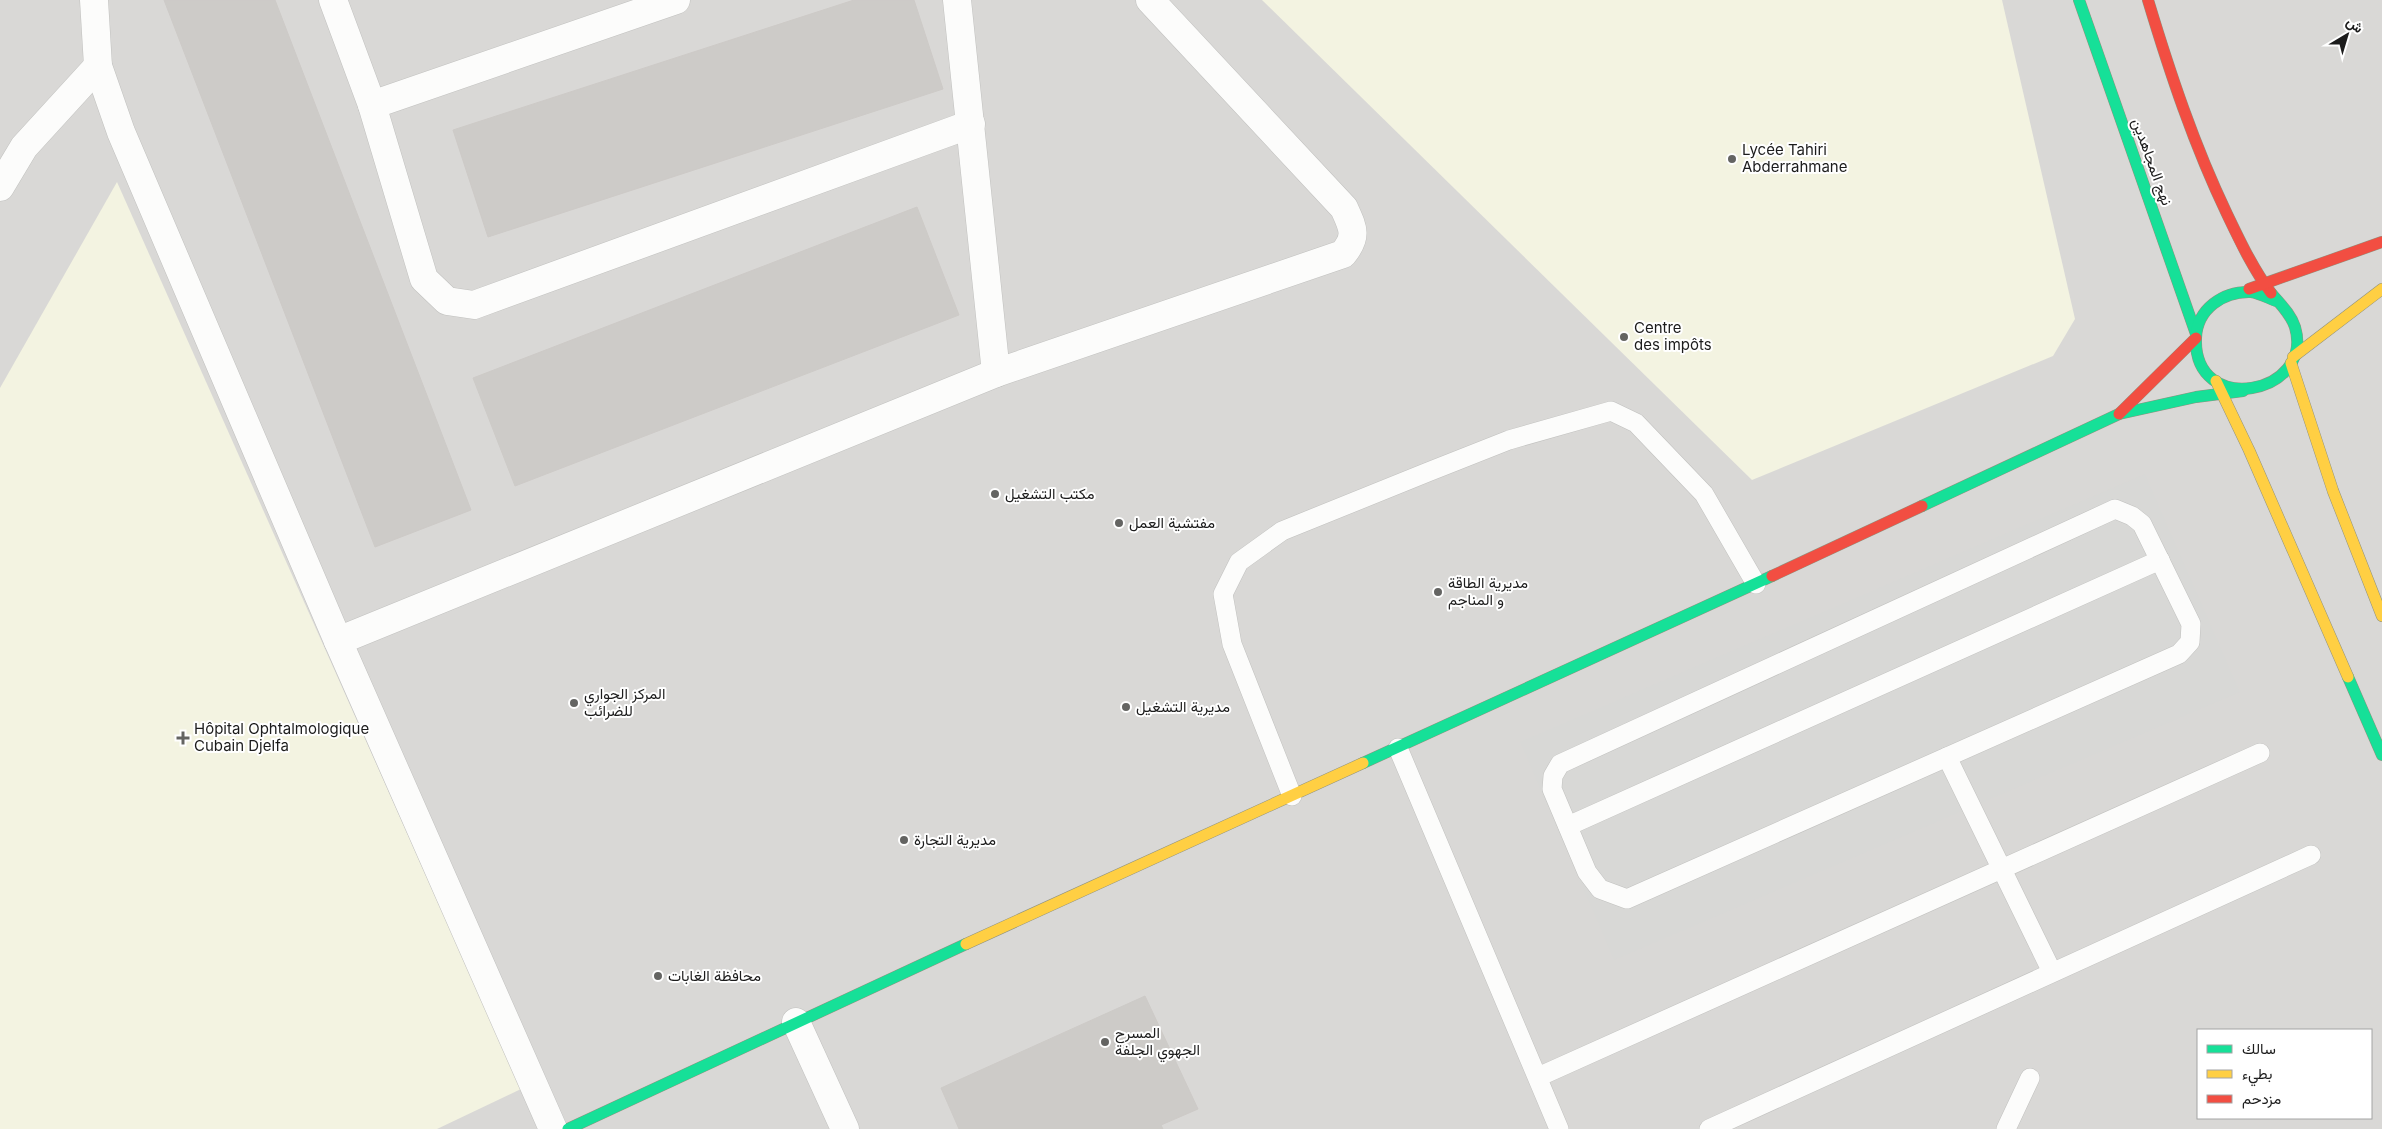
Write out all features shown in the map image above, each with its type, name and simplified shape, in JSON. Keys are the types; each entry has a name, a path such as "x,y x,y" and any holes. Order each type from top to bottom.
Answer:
{"street":[{"path":"94,0 98,66 121,132 338,641 553,1129"},
{"path":"333,0 372,105 424,279 447,301 474,305 971,124"},
{"path":"372,105 676,0"},
{"path":"957,0 996,374"},
{"path":"338,641 996,374 1343,254 1352,243 1353,227 1344,208 1150,0"},
{"name":"نهج المجاهدين","path":"2079,0 2196,336"},
{"path":"2148,0 2200,155 2233,227 2276,301"},
{"path":"0,187 24,146 98,66"},
{"path":"2382,242 2265,285 2228,293 2213,302 2202,316 2196,336 2200,362 2216,381 2249,450 2382,755"},
{"path":"568,1129 796,1022 1756,584 2119,414 2221,393 2257,389 2271,384 2282,375 2292,360 2382,289"},
{"path":"2246,290 2262,293 2276,301 2286,309 2294,326 2296,345 2292,360 2311,430 2344,525 2382,616"},
{"path":"2119,414 2196,336"},
{"path":"2216,381 2228,388 2243,390"},
{"path":"796,1022 845,1129"}],"lane":[{"path":"1292,796 1232,644 1222,594 1240,562 1282,531 1508,440 1612,412 1636,424 1704,494 1756,584"},
{"path":"2115,509 2132,516 2142,524 2160,560 2191,624 2190,642 2179,654 1627,899 1600,890 1587,872 1552,789 1553,776 1560,764 2115,509"},
{"path":"1568,826 2160,560"},
{"path":"1398,748 1559,1129"},
{"path":"1538,1077 2260,753"},
{"path":"1947,757 2003,868 2052,972"},
{"path":"1708,1129 2311,855"},
{"path":"2006,1129 2030,1078"}],"shaded area":[{"path":"0,0 2382,0 2382,1129 0,1129"},
{"name":"Lycée Tahiri Abderrahmane","path":"1262,0 2002,0 2075,319 2053,356 1752,480"},
{"name":"Hôpital Ophtalmologique Cubain Djelfa","path":"117,182 521,1089 437,1129 0,1129 0,388"},
{"path":"2145,474 2240,692 1614,960 1520,742"}],"building":[{"path":"164,0 275,0 471,510 375,547"},
{"path":"854,0 914,0 943,89 488,237 453,130"},
{"path":"917,207 959,315 515,486 473,378"},
{"name":"المسرح الجهوي الجلفة","path":"1145,996 1198,1109 1161,1125 1163,1129 959,1129 941,1088"}],"traffic: fast":[{"path":"2079,0 2196,334"},
{"path":"2271,293 2288,313 2295,327 2296,350 2288,369 2272,381 2252,388 2231,388 2213,380 2200,363 2196,338 2201,318 2206,310 2222,298 2241,292 2260,294 2276,301"},
{"path":"1922,506 2119,414 2196,397 2243,391"},
{"path":"1363,763 1772,576"},
{"path":"2348,677 2382,755"},
{"path":"568,1129 966,944"}],"traffic: slow":[{"path":"2293,357 2382,289"},
{"path":"2291,363 2333,491 2382,616"},
{"path":"2216,381 2249,450 2348,677"},
{"path":"966,944 1363,763"}],"traffic: jam":[{"path":"2148,0 2174,82 2204,162 2242,245 2271,293"},
{"path":"2249,289 2382,242"},
{"path":"2119,414 2196,338"},
{"path":"1772,576 1922,506"}],"place":[{"name":"Lycée Tahiri Abderrahmane","path":"1732,159"},
{"name":"Centre des impôts","path":"1624,337"},
{"name":"مكتب التشغيل","path":"995,494"},
{"name":"مفتشية العمل","path":"1119,523"},
{"name":"مديرية الطاقة و المناجم","path":"1438,592"},
{"name":"المركز الجواري للضرائب","path":"574,703"},
{"name":"مديرية التشغيل","path":"1126,707"},
{"name":"Hôpital Ophtalmologique Cubain Djelfa","path":"183,738"},
{"name":"مديرية التجارة","path":"904,840"},
{"name":"محافظة الغابات","path":"658,976"},
{"name":"المسرح الجهوي الجلفة","path":"1105,1042"}]}
